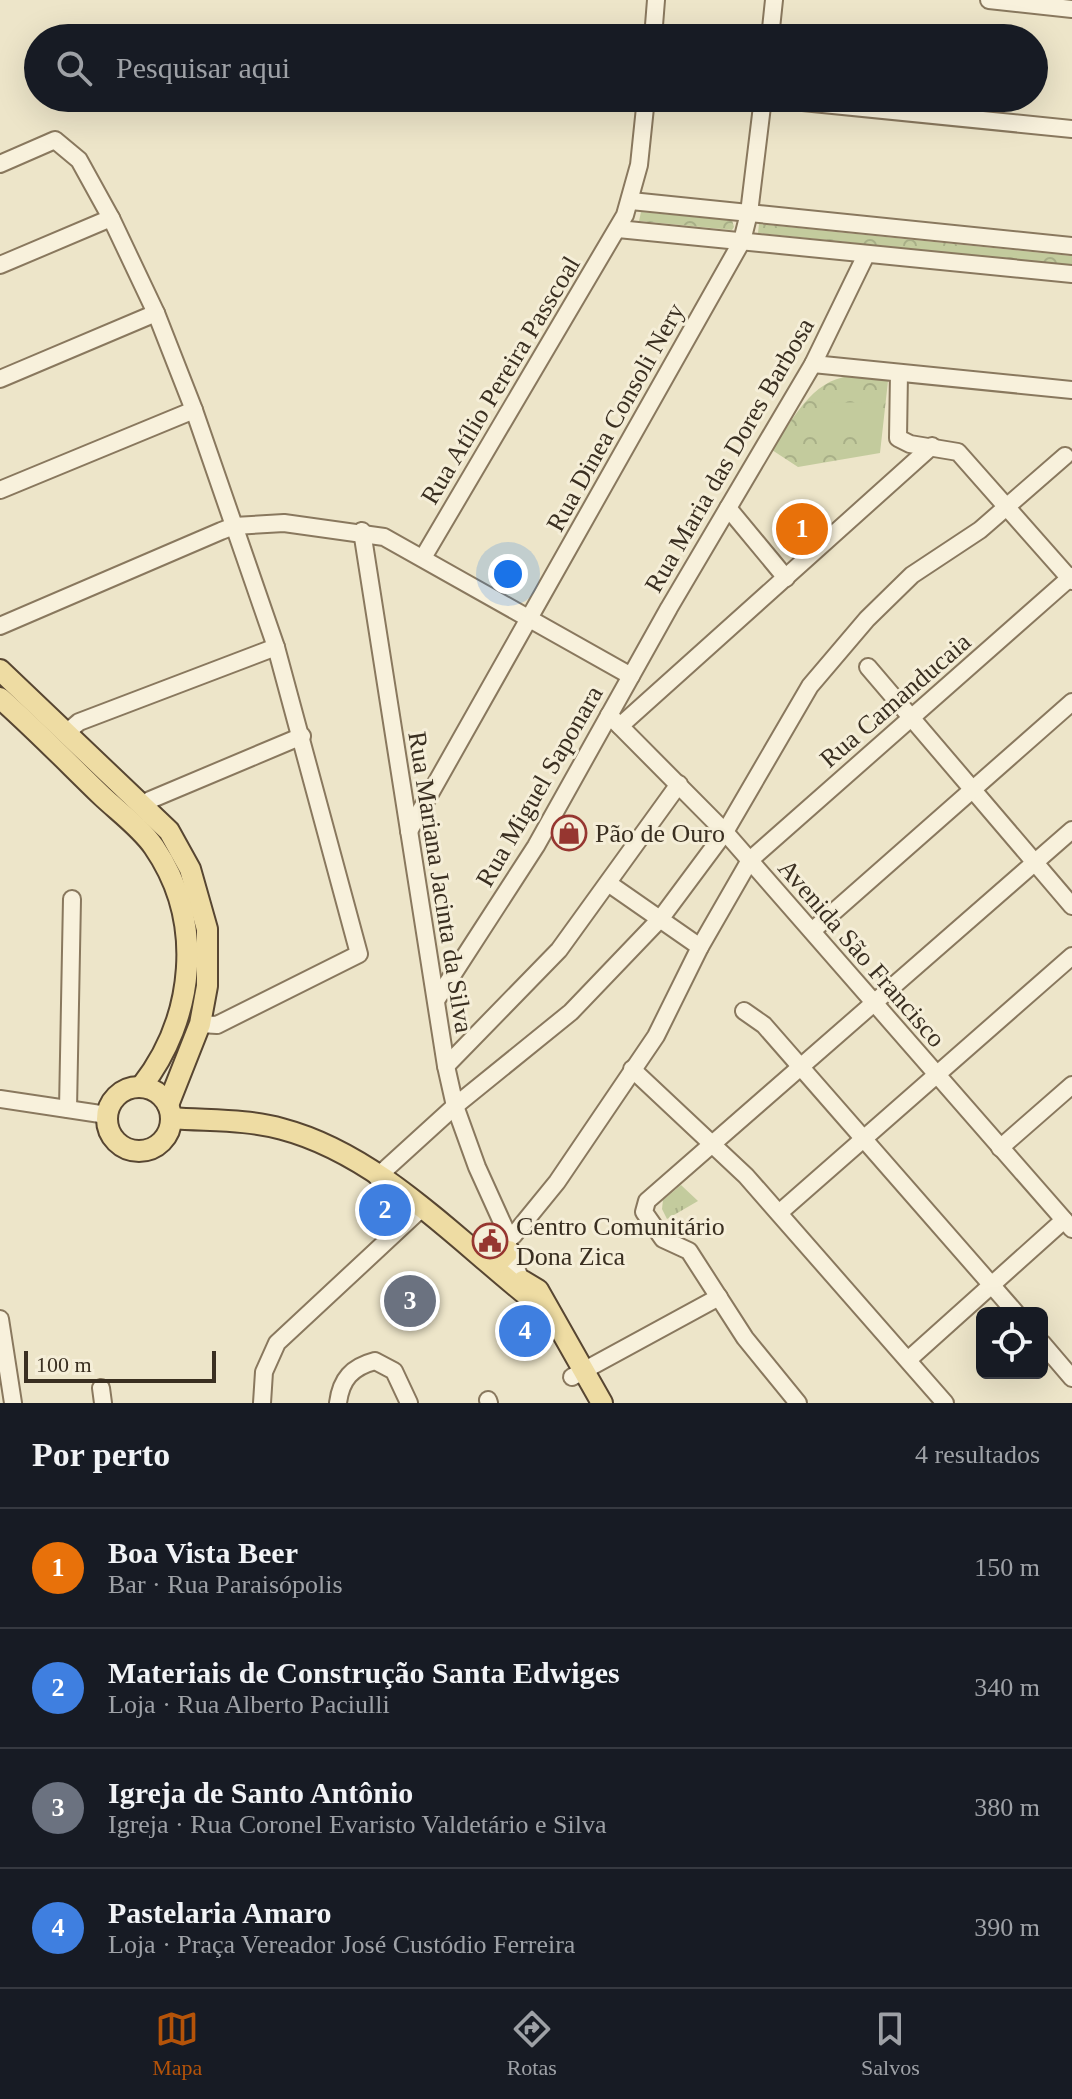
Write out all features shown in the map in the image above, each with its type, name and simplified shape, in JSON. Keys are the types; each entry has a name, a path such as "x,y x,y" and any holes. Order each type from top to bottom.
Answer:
{"main road":[{"path":"0,670 169,831 181,850 203,908 209,967 200,1024 170,1112 163,1141 150,1150 134,1151 113,1138 107,1115 118,1094 141,1087 154,1090 170,1112 279,1128 323,1144 421,1209 501,1247 578,1374 602,1403"},
{"path":"0,698 152,844 170,877 183,913 188,949 186,984 180,1018 141,1087"},
{"path":"127,820 143,806"},
{"path":"578,1374 587,1403"}],"street":[{"path":"654,24 656,0"},
{"path":"771,24 774,0"},
{"path":"989,0 1072,9"},
{"name":"Rua Atílio Pereira Passcoal","path":"424,556 618,229 631,201 639,165 645,112"},
{"name":"Rua Dinea Consoli Nery","path":"409,831 742,241 749,213 761,112"},
{"path":"903,112 1072,129"},
{"path":"0,164 55,140 79,160 111,218 156,313 194,410 276,647 359,954 217,1025 200,1024"},
{"path":"631,201 1072,246"},
{"path":"0,265 111,218"},
{"path":"618,229 1072,274"},
{"name":"Rua Maria das Dores Barbosa","path":"631,676 813,364 866,255"},
{"path":"0,379 156,313"},
{"path":"813,364 1072,390"},
{"path":"899,373 895,421 898,438 910,444 958,452 1071,578"},
{"path":"0,490 194,410"},
{"path":"615,720 786,578 932,446"},
{"path":"377,1177 455,1106 571,1012 661,918 725,832 791,714 837,651 912,575 967,540 1065,456"},
{"path":"728,508 786,578"},
{"path":"0,626 234,526 284,523 362,531 424,556 631,676"},
{"name":"Rua Mariana Jacinta da Silva","path":"362,531 446,1066 455,1106 501,1247 529,1289"},
{"name":"Rua Camanducaia","path":"501,1247 557,1182 656,1036 700,947 750,860 1071,578"},
{"path":"66,733 79,722 276,647"},
{"path":"868,667 1072,906"},
{"name":"Rua Miguel Saponara","path":"437,999 615,720 631,676"},
{"path":"812,931 1072,702"},
{"name":"Avenida São Francisco","path":"615,720 725,832 1068,1224"},
{"path":"143,806 150,800 302,736"},
{"path":"446,1066 550,960 679,784"},
{"path":"798,1403 754,1351 689,1251 663,1239 644,1212 647,1201 1072,830"},
{"path":"608,883 700,947"},
{"path":"68,1109 72,899"},
{"path":"779,1213 1072,956"},
{"path":"744,1011 764,1025 1011,1307"},
{"path":"632,1069 779,1213 945,1403"},
{"path":"1000,1148 1072,1085"},
{"path":"0,1099 107,1115"},
{"path":"262,1403 264,1372 277,1343 421,1209"},
{"path":"908,1360 1068,1224"},
{"path":"578,1374 719,1297"},
{"path":"0,1319 13,1403"},
{"path":"1048,1350 1072,1378"},
{"path":"338,1403 343,1382 352,1370 375,1361 394,1371 409,1403"}],"green space":[{"path":"641,212 732,220 734,227 732,230 639,221"},
{"path":"759,224 1072,256 1072,265 758,233"},
{"path":"850,376 888,381 880,453 798,467 772,450 813,394 836,379"},
{"path":"879,402 879,435 817,435 817,403"},
{"path":"681,1185 698,1201 667,1219 662,1209 663,1200"}],"place":[{"name":"Boa Vista Beer","path":"802,529"},
{"name":"Pão de Ouro","path":"569,833"},
{"name":"Materiais de Construção Santa Edwiges","path":"385,1210"},
{"name":"Centro Comunitário Dona Zica","path":"490,1241"},
{"name":"Igreja de Santo Antônio","path":"410,1301"},
{"name":"Pastelaria Amaro","path":"525,1331"}]}
